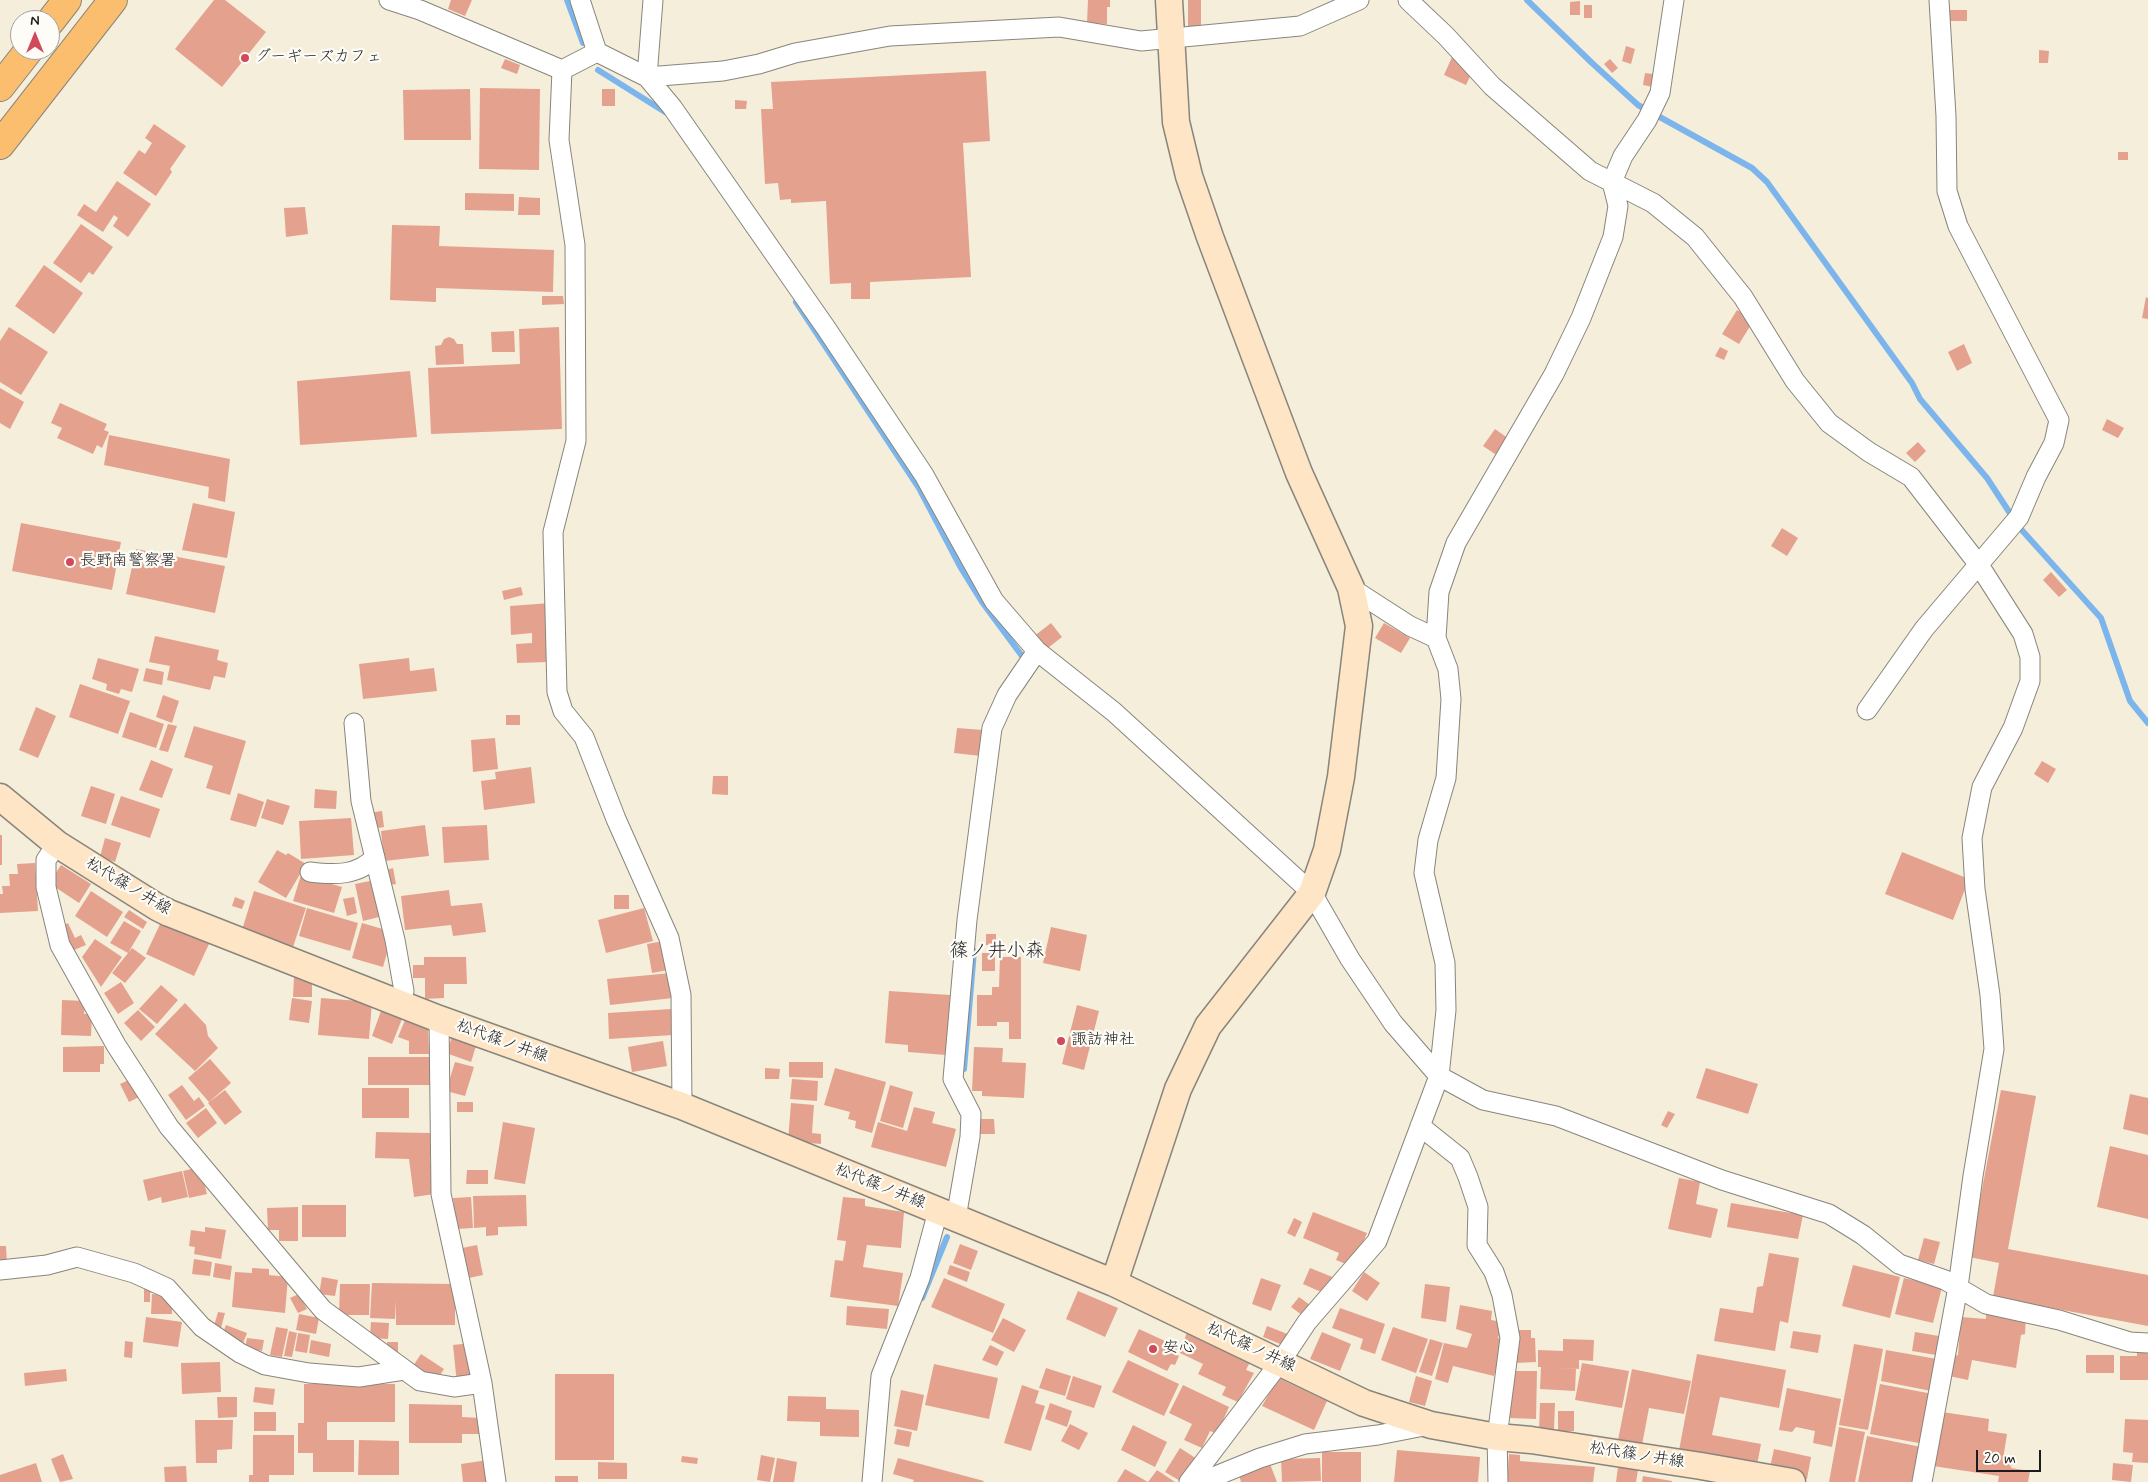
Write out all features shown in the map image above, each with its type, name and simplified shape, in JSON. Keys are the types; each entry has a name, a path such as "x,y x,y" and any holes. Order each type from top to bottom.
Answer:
{"highway":[{"path":"59,10 67,0"},
{"path":"0,145 114,0"},
{"path":"0,87 21,60"}],"main road":[{"path":"1114,1284 1178,1089 1208,1026 1312,893 1327,850 1341,777 1358,626 1351,588 1299,472 1210,237 1189,176 1176,122 1168,0"},
{"name":"松代篠ノ井線","path":"0,797 57,844 157,907 439,1019 682,1106 1114,1284 1281,1361 1364,1402 1431,1425 1497,1437 1531,1440 1682,1463 1792,1482"}],"street":[{"path":"389,0 420,10 562,70"},
{"path":"580,0 597,52 647,77 672,108 826,328 924,475 994,601 1037,651 1114,712 1312,893 1350,959 1393,1023 1439,1076 1483,1100 1556,1116 1722,1180 1829,1214 1862,1235 1899,1264 1945,1280 1986,1304 2060,1320 2130,1342 2148,1343"},
{"path":"647,77 653,0"},
{"path":"647,77 723,71 759,64 795,53 890,36 1060,27 1142,41 1300,26 1359,0"},
{"path":"1408,0 1446,36 1492,86 1590,171 1653,203 1695,237 1743,297 1795,381 1829,423 1869,452 1911,477 1979,564 2023,634 2030,657 2030,681 2013,728 1982,787 1972,838 1975,889 1990,994 1994,1049 1973,1176 1958,1288 1922,1482"},
{"path":"1189,1482 1281,1361 1307,1322 1377,1240 1439,1076 1446,1010 1445,963 1424,873 1428,840 1446,778 1451,699 1448,669 1436,638 1440,592 1456,542 1549,382 1582,318 1613,237 1618,206 1612,182 1623,156 1651,113 1660,93 1674,0"},
{"path":"1867,710 1924,629 2015,522 2054,443 2059,420 1958,226 1947,191 1946,116 1939,0"},
{"path":"562,70 597,52"},
{"path":"562,70 559,140 575,245 576,441 554,532 557,692 563,711 584,737 616,819 669,938 681,995 682,1106"},
{"path":"1351,588 1410,626 1436,638"},
{"path":"872,1482 881,1376 947,1215 970,1137 971,1114 953,1079 967,920 992,728 1007,695 1037,651"},
{"path":"354,722 361,801 395,940 404,991 400,1004"},
{"path":"57,844 46,860 46,887 60,945 116,1045 164,1118 323,1310 420,1381 454,1387 482,1383"},
{"path":"310,872 326,874 349,872 366,868 375,858"},
{"path":"439,1019 441,1194 482,1383 496,1482"},
{"path":"1420,1126 1460,1158 1478,1207 1477,1244 1494,1272 1502,1295 1510,1338 1497,1437 1498,1482"},
{"path":"0,1270 47,1265 77,1257 134,1273 167,1288 202,1327 240,1353 264,1365 309,1373 358,1377 404,1370"},
{"path":"1201,1482 1260,1458 1305,1444 1378,1435 1431,1425"}],"building":[{"path":"214,0 225,0 266,32 222,87 175,49"},
{"path":"451,0 472,0 465,16 448,9"},
{"path":"1088,0 1110,0 1110,7 1107,7 1107,24 1087,23"},
{"path":"1188,0 1201,0 1201,26 1188,26"},
{"path":"1580,1 1580,15 1570,15 1570,2"},
{"path":"1584,5 1592,5 1592,18 1584,18"},
{"path":"1950,10 1967,10 1967,21 1950,21"},
{"path":"1626,46 1635,49 1631,64 1622,61"},
{"path":"2039,50 2049,51 2048,63 2039,63"},
{"path":"1452,57 1474,68 1466,85 1444,75"},
{"path":"505,59 520,65 517,74 501,68"},
{"path":"1610,59 1618,68 1612,73 1604,64"},
{"path":"986,71 990,141 963,143 971,277 870,282 870,299 851,299 851,283 830,284 826,201 791,203 791,199 780,200 778,183 765,184 761,109 773,109 771,82"},
{"path":"1645,73 1660,75 1658,88 1643,85"},
{"path":"480,88 540,89 539,170 479,169"},
{"path":"470,89 471,140 404,140 403,90"},
{"path":"602,89 615,89 615,106 602,106"},
{"path":"735,100 747,101 746,109 735,109"},
{"path":"154,124 186,146 170,169 172,172 156,196 123,173 139,150 145,154 152,143 145,138"},
{"path":"2118,152 2128,152 2128,160 2118,160"},
{"path":"117,181 151,204 128,237 113,226 118,218 114,215 103,232 77,215 84,204 96,212"},
{"path":"465,193 514,194 514,211 465,210"},
{"path":"519,197 540,198 540,215 518,215"},
{"path":"305,207 308,234 286,237 284,208"},
{"path":"81,224 113,247 93,275 89,272 81,283 53,263"},
{"path":"392,225 440,226 439,246 554,250 553,292 436,288 436,302 390,300"},
{"path":"44,265 83,293 54,334 15,306"},
{"path":"542,296 563,296 564,304 542,305"},
{"path":"2146,297 2148,298 2148,319 2142,318"},
{"path":"1737,310 1754,320 1739,344 1722,334"},
{"path":"9,327 48,352 21,395 0,382 0,341"},
{"path":"559,327 562,429 431,434 428,368 520,364 519,329"},
{"path":"514,331 515,352 492,352 491,332"},
{"path":"449,337 454,339 457,344 463,344 464,364 436,365 435,346 441,345 444,339"},
{"path":"1964,344 1972,363 1957,371 1948,352"},
{"path":"1720,347 1728,351 1724,360 1715,356"},
{"path":"410,371 417,437 300,445 297,381"},
{"path":"0,388 24,402 10,429 0,423"},
{"path":"60,403 107,424 104,430 109,432 102,448 97,445 93,454 57,438 62,428 51,423"},
{"path":"2107,419 2124,428 2118,438 2102,430"},
{"path":"1495,429 1509,439 1498,456 1483,446"},
{"path":"109,435 230,459 225,502 208,498 209,487 104,465"},
{"path":"1918,442 1926,451 1915,462 1906,453"},
{"path":"193,503 235,512 227,558 182,550"},
{"path":"21,523 121,542 112,590 12,571"},
{"path":"1782,528 1798,538 1787,556 1771,546"},
{"path":"136,549 225,566 215,613 126,594"},
{"path":"2051,572 2067,590 2059,597 2043,580"},
{"path":"521,587 523,595 504,600 502,591"},
{"path":"550,603 553,652 546,652 547,662 517,663 516,644 532,643 532,633 511,635 510,606"},
{"path":"1051,623 1062,637 1044,651 1033,637"},
{"path":"1384,623 1410,638 1401,653 1375,638"},
{"path":"155,636 219,650 217,660 228,663 225,678 214,676 210,690 167,680 170,666 149,662"},
{"path":"98,658 139,669 132,692 121,689 119,694 106,690 107,684 92,679"},
{"path":"409,658 410,671 434,668 437,691 363,699 359,664"},
{"path":"146,668 164,672 162,685 143,681"},
{"path":"80,684 130,701 118,734 69,717"},
{"path":"163,695 179,701 172,723 156,717"},
{"path":"36,707 56,716 38,758 19,750"},
{"path":"130,712 164,724 156,748 122,737"},
{"path":"506,715 520,715 520,725 506,725"},
{"path":"168,724 177,726 168,752 159,750"},
{"path":"194,726 246,741 230,795 206,788 213,766 184,757"},
{"path":"957,728 983,730 981,756 954,753"},
{"path":"495,738 498,769 473,772 471,740"},
{"path":"151,760 173,769 162,798 139,790"},
{"path":"2042,761 2056,769 2048,783 2034,774"},
{"path":"531,767 535,803 484,810 481,781 496,779 495,772"},
{"path":"713,776 728,776 728,795 712,794"},
{"path":"91,786 115,794 106,824 81,816"},
{"path":"315,789 337,791 336,809 314,808"},
{"path":"238,793 264,802 256,827 230,820"},
{"path":"121,796 160,809 150,838 111,825"},
{"path":"267,799 290,806 283,825 261,818"},
{"path":"382,811 384,827 372,829 369,813"},
{"path":"351,818 354,855 301,859 299,821"},
{"path":"425,825 429,856 384,861 381,831"},
{"path":"487,825 489,860 444,863 442,827"},
{"path":"0,835 2,835 2,865 0,865"},
{"path":"105,838 121,843 115,862 100,857"},
{"path":"277,850 286,855 288,853 306,864 286,898 258,882"},
{"path":"1902,852 1969,879 1953,920 1885,894"},
{"path":"35,863 38,911 0,913 0,894 3,894 2,886 10,886 9,874 18,874 17,864"},
{"path":"61,865 91,884 79,903 49,883"},
{"path":"393,868 396,884 390,885 386,870"},
{"path":"301,875 342,887 334,913 293,901"},
{"path":"375,880 383,916 363,921 355,884"},
{"path":"449,890 451,906 482,903 486,932 453,936 451,925 405,930 401,896"},
{"path":"91,891 123,912 107,937 75,916"},
{"path":"254,891 306,908 293,947 242,930"},
{"path":"614,895 629,895 629,909 614,909"},
{"path":"235,897 245,901 242,909 232,906"},
{"path":"354,897 357,913 347,916 343,899"},
{"path":"307,908 358,923 350,951 299,936"},
{"path":"644,908 653,941 606,953 598,920"},
{"path":"129,910 147,922 143,929 124,917"},
{"path":"124,921 141,931 128,953 110,943"},
{"path":"161,922 209,944 194,976 146,954"},
{"path":"68,923 75,938 81,935 86,945 74,950 62,926"},
{"path":"362,923 393,932 383,967 352,958"},
{"path":"1051,927 1087,935 1080,971 1043,963"},
{"path":"986,934 996,934 996,945 986,945"},
{"path":"95,939 122,957 101,987 82,957"},
{"path":"664,941 668,970 652,973 647,944"},
{"path":"132,948 146,958 125,983 112,973"},
{"path":"982,953 995,953 995,971 982,971"},
{"path":"424,957 466,957 467,984 444,984 444,998 425,999 425,978 413,978 413,965 424,965"},
{"path":"1000,957 1021,957 1021,1039 1009,1039 1009,1022 997,1022 997,1026 977,1026 977,995 992,995 992,987 999,987"},
{"path":"671,973 673,998 610,1005 607,979"},
{"path":"294,977 312,983 312,997 293,997"},
{"path":"121,982 134,1003 118,1014 104,993"},
{"path":"161,985 178,1000 157,1024 139,1009"},
{"path":"889,991 950,995 946,1055 908,1052 908,1045 885,1043"},
{"path":"292,998 312,1001 309,1023 289,1020"},
{"path":"321,998 372,1002 369,1039 318,1035"},
{"path":"62,1000 85,1001 84,1014 92,1014 91,1036 61,1035"},
{"path":"185,1003 206,1025 208,1036 218,1048 195,1071 155,1034"},
{"path":"1077,1005 1099,1011 1084,1070 1062,1064"},
{"path":"671,1009 673,1035 609,1039 608,1013"},
{"path":"138,1010 155,1027 141,1041 124,1023"},
{"path":"381,1011 402,1019 392,1044 372,1036"},
{"path":"405,1020 428,1029 429,1054 409,1054 409,1041 398,1037"},
{"path":"452,1037 476,1046 471,1062 446,1053"},
{"path":"663,1041 667,1066 632,1072 628,1047"},
{"path":"104,1046 104,1064 100,1064 100,1072 63,1072 63,1047"},
{"path":"974,1047 1003,1048 1002,1062 1026,1063 1024,1098 982,1096 982,1091 972,1091"},
{"path":"368,1057 431,1057 432,1085 368,1085"},
{"path":"210,1059 231,1083 209,1102 188,1078"},
{"path":"455,1062 474,1067 465,1096 446,1091"},
{"path":"789,1062 823,1062 823,1078 789,1077"},
{"path":"765,1068 780,1069 779,1079 765,1079"},
{"path":"835,1068 886,1082 872,1133 855,1128 856,1121 848,1119 850,1112 824,1105"},
{"path":"1706,1068 1758,1084 1748,1114 1696,1098"},
{"path":"131,1079 139,1097 129,1102 120,1084"},
{"path":"792,1079 818,1081 817,1101 790,1099"},
{"path":"182,1085 194,1101 199,1097 205,1106 186,1120 168,1095"},
{"path":"890,1085 913,1092 903,1128 880,1121"},
{"path":"362,1088 409,1088 409,1118 362,1118"},
{"path":"225,1090 242,1112 225,1125 208,1103"},
{"path":"2001,1090 2036,1096 2008,1249 2148,1275 2148,1326 1993,1297 1999,1263 1969,1257"},
{"path":"2130,1094 2148,1098 2148,1135 2123,1129"},
{"path":"457,1102 473,1102 473,1112 457,1112"},
{"path":"791,1103 814,1105 812,1133 821,1134 821,1144 788,1141"},
{"path":"914,1107 935,1112 932,1123 956,1129 946,1167 871,1147 878,1122 907,1131"},
{"path":"206,1108 217,1123 198,1138 186,1123"},
{"path":"1668,1111 1675,1114 1667,1128 1661,1125"},
{"path":"981,1119 994,1119 995,1134 980,1134"},
{"path":"503,1122 535,1128 525,1184 494,1179"},
{"path":"376,1132 431,1133 430,1159 434,1194 414,1197 409,1159 375,1158"},
{"path":"2110,1146 2148,1155 2148,1219 2097,1207"},
{"path":"200,1167 207,1194 189,1198 183,1171"},
{"path":"467,1170 488,1170 488,1184 466,1184"},
{"path":"182,1171 188,1197 162,1203 161,1197 148,1201 143,1180"},
{"path":"1679,1178 1700,1182 1696,1204 1718,1209 1711,1238 1668,1229"},
{"path":"526,1195 527,1226 498,1227 498,1235 486,1236 486,1227 474,1228 473,1196"},
{"path":"471,1197 473,1228 456,1229 453,1198"},
{"path":"843,1197 865,1199 865,1206 904,1212 901,1248 867,1245 863,1267 903,1273 898,1306 830,1297 835,1260 843,1261 846,1241 837,1240"},
{"path":"1731,1203 1803,1215 1798,1239 1727,1227"},
{"path":"302,1205 346,1205 346,1237 302,1237"},
{"path":"298,1207 298,1241 279,1241 279,1230 268,1230 267,1208"},
{"path":"1313,1212 1367,1233 1353,1267 1336,1260 1339,1253 1303,1238"},
{"path":"1294,1218 1302,1222 1295,1237 1287,1233"},
{"path":"205,1227 226,1230 221,1259 194,1254 195,1247 189,1246 191,1230 205,1232"},
{"path":"1924,1238 1940,1242 1934,1264 1918,1260"},
{"path":"960,1244 978,1251 971,1270 953,1263"},
{"path":"477,1245 483,1275 464,1279 457,1249"},
{"path":"0,1246 6,1246 7,1264 0,1264"},
{"path":"1769,1253 1799,1258 1788,1323 1780,1321 1775,1351 1714,1341 1720,1308 1753,1313 1757,1287 1763,1286"},
{"path":"194,1259 212,1262 210,1276 192,1274"},
{"path":"215,1263 232,1266 230,1280 213,1277"},
{"path":"950,1265 970,1272 967,1282 947,1274"},
{"path":"1853,1265 1900,1277 1890,1318 1842,1306"},
{"path":"252,1268 269,1269 269,1275 288,1277 285,1313 232,1307 235,1272 252,1273"},
{"path":"1310,1268 1335,1278 1328,1295 1303,1284"},
{"path":"1364,1272 1380,1283 1367,1301 1352,1291"},
{"path":"322,1277 338,1280 335,1296 319,1294"},
{"path":"944,1278 1005,1304 993,1333 931,1307"},
{"path":"1261,1278 1281,1285 1271,1311 1252,1304"},
{"path":"1904,1278 1942,1287 1933,1323 1895,1314"},
{"path":"372,1283 455,1284 455,1325 396,1325 396,1301 395,1319 370,1318"},
{"path":"340,1284 370,1284 369,1315 339,1315"},
{"path":"1425,1284 1450,1287 1446,1322 1421,1318"},
{"path":"144,1285 154,1285 153,1292 150,1293 150,1302 144,1302"},
{"path":"1078,1291 1118,1308 1105,1337 1066,1319"},
{"path":"152,1294 164,1295 172,1302 172,1314 151,1314"},
{"path":"299,1294 307,1309 298,1313 290,1298"},
{"path":"1299,1297 1310,1305 1302,1315 1291,1307"},
{"path":"1460,1305 1492,1311 1491,1320 1503,1322 1498,1338 1503,1340 1494,1376 1453,1366 1448,1383 1435,1379 1444,1343 1467,1348 1472,1334 1456,1329"},
{"path":"847,1306 889,1309 887,1329 846,1325"},
{"path":"1340,1308 1385,1324 1375,1354 1360,1349 1363,1339 1332,1328"},
{"path":"218,1312 225,1313 221,1328 214,1326"},
{"path":"1986,1313 2026,1316 2025,1334 2021,1335 2016,1368 1972,1360 1968,1380 1949,1376 1952,1357 1958,1355 1961,1317 1986,1319"},
{"path":"299,1314 319,1318 316,1334 296,1330"},
{"path":"146,1317 182,1322 178,1347 143,1342"},
{"path":"1003,1318 1026,1330 1014,1352 991,1340"},
{"path":"371,1322 389,1323 388,1339 370,1338"},
{"path":"226,1325 247,1333 242,1346 221,1338"},
{"path":"1267,1326 1290,1335 1285,1346 1263,1337"},
{"path":"276,1327 288,1329 282,1357 270,1355"},
{"path":"1393,1327 1428,1339 1416,1373 1381,1360"},
{"name":"安心","path":"1139,1329 1178,1347 1175,1354 1179,1356 1175,1365 1171,1364 1167,1371 1128,1352"},
{"path":"1515,1330 1531,1330 1531,1338 1535,1338 1536,1362 1515,1363"},
{"path":"289,1331 297,1333 292,1357 284,1356"},
{"path":"1793,1331 1821,1335 1818,1353 1790,1348"},
{"path":"1187,1332 1250,1362 1246,1370 1254,1373 1238,1402 1222,1395 1226,1387 1198,1374 1203,1364 1180,1353"},
{"path":"1322,1332 1351,1344 1340,1371 1310,1359"},
{"path":"1915,1332 1945,1337 1942,1356 1912,1351"},
{"path":"298,1333 310,1335 307,1353 295,1351"},
{"path":"247,1338 264,1340 262,1351 245,1348"},
{"path":"1430,1339 1443,1343 1432,1376 1419,1372"},
{"path":"1563,1339 1594,1340 1593,1361 1579,1360 1579,1369 1560,1368 1576,1369 1575,1391 1540,1389 1541,1367 1538,1367 1538,1350 1563,1351"},
{"path":"311,1340 331,1344 329,1357 309,1353"},
{"path":"125,1341 133,1342 132,1358 124,1357"},
{"path":"387,1342 398,1342 398,1353 387,1352"},
{"path":"472,1343 475,1382 457,1384 453,1345"},
{"path":"1854,1344 1883,1349 1868,1430 1839,1425"},
{"path":"990,1345 1004,1352 997,1366 982,1360"},
{"path":"1886,1350 1937,1359 1931,1391 1881,1381"},
{"path":"2137,1351 2148,1351 2148,1380 2120,1380 2120,1356 2137,1356"},
{"path":"421,1354 444,1369 436,1381 413,1366"},
{"path":"1697,1354 1786,1370 1779,1408 1720,1397 1712,1435 1761,1444 1756,1470 1678,1456"},
{"path":"2086,1355 2114,1355 2114,1373 2086,1373"},
{"path":"1128,1360 1179,1384 1164,1416 1112,1392"},
{"path":"220,1362 221,1392 182,1394 181,1363"},
{"path":"1582,1363 1629,1371 1622,1408 1575,1400"},
{"path":"934,1364 998,1378 989,1419 925,1405"},
{"path":"1046,1368 1071,1376 1065,1396 1039,1388"},
{"path":"66,1369 67,1381 25,1386 24,1373"},
{"path":"1632,1369 1691,1381 1684,1414 1649,1408 1642,1445 1618,1440"},
{"path":"1511,1371 1537,1371 1536,1419 1510,1418"},
{"path":"555,1374 614,1374 614,1460 555,1460"},
{"path":"1073,1376 1102,1386 1094,1408 1066,1399"},
{"path":"1416,1376 1432,1381 1425,1406 1409,1402"},
{"path":"1278,1378 1327,1401 1314,1430 1262,1406"},
{"path":"304,1384 395,1384 395,1422 327,1422 327,1440 354,1440 354,1472 313,1472 313,1453 298,1453 298,1423 304,1423"},
{"path":"1880,1384 1933,1394 1924,1444 1870,1434"},
{"path":"1022,1385 1039,1391 1035,1403 1045,1406 1031,1451 1004,1443"},
{"path":"1183,1385 1229,1407 1217,1434 1210,1431 1202,1448 1184,1440 1192,1424 1169,1413"},
{"path":"255,1387 275,1389 273,1405 253,1402"},
{"path":"1787,1388 1841,1399 1832,1447 1813,1443 1815,1431 1796,1427 1792,1432 1779,1430"},
{"path":"901,1390 924,1395 917,1431 894,1426"},
{"path":"788,1396 826,1397 826,1409 859,1410 859,1437 820,1436 820,1422 787,1421"},
{"path":"217,1397 237,1397 237,1417 218,1418"},
{"path":"1050,1403 1072,1411 1067,1427 1045,1419"},
{"path":"1540,1403 1555,1403 1554,1430 1539,1430"},
{"path":"409,1404 462,1405 462,1417 480,1418 479,1434 462,1434 462,1443 409,1443"},
{"path":"1558,1411 1574,1411 1574,1431 1558,1431"},
{"path":"254,1412 276,1412 276,1431 254,1431"},
{"path":"1942,1412 1989,1419 1988,1431 2007,1434 2003,1459 2012,1461 2011,1468 2030,1471 2028,1482 1998,1482 1999,1476 1933,1466"},
{"path":"2125,1419 2148,1420 2148,1463 2132,1462 2133,1453 2123,1452"},
{"path":"195,1420 233,1420 232,1449 217,1450 217,1463 196,1463"},
{"path":"1070,1424 1088,1433 1079,1450 1061,1441"},
{"path":"1133,1425 1167,1442 1155,1467 1121,1450"},
{"path":"1839,1427 1865,1432 1855,1482 1829,1482"},
{"path":"897,1429 912,1432 909,1447 894,1444"},
{"path":"253,1435 294,1435 294,1475 269,1475 269,1482 249,1482 249,1475 253,1475"},
{"path":"1867,1436 1921,1447 1914,1482 1858,1482"},
{"path":"359,1440 399,1441 399,1475 358,1475"},
{"path":"1180,1448 1200,1461 1182,1482 1165,1472"},
{"path":"1774,1449 1811,1457 1807,1479 1769,1472"},
{"path":"1397,1450 1480,1457 1478,1482 1394,1482"},
{"path":"1322,1452 1361,1452 1361,1482 1322,1482"},
{"path":"63,1454 73,1479 60,1482 51,1459"},
{"path":"1509,1454 1520,1455 1520,1461 1595,1467 1593,1482 1507,1482"},
{"path":"761,1455 775,1458 770,1482 757,1480"},
{"path":"682,1456 698,1458 697,1464 681,1462"},
{"path":"777,1458 797,1462 794,1482 773,1482"},
{"path":"898,1458 984,1481 913,1482 914,1480 893,1474"},
{"path":"1320,1458 1321,1481 1282,1482 1281,1459"},
{"path":"488,1460 491,1482 463,1482 461,1464"},
{"path":"598,1462 627,1463 627,1479 598,1479"},
{"path":"36,1463 42,1482 0,1482 0,1475"},
{"path":"2113,1463 2133,1465 2131,1482 2112,1480"},
{"path":"1270,1464 1277,1482 1241,1482 1239,1475"},
{"path":"186,1466 187,1482 165,1482 164,1467"},
{"path":"1618,1467 1638,1470 1636,1482 1616,1482"},
{"path":"1125,1469 1148,1482 1117,1482"},
{"path":"1157,1470 1175,1482 1148,1482"},
{"path":"555,1476 578,1476 578,1482 555,1482"},
{"path":"1643,1476 1672,1481 1672,1482 1642,1482"}],"waterway":[{"path":"567,0 583,43"},
{"path":"1527,0 1638,105 1752,168 1767,182 1912,383 1920,399 1987,478 2019,527 2101,618 2130,701 2148,723"},
{"path":"598,70 665,112"},
{"path":"796,302 919,488 961,568 982,602 1022,656"},
{"path":"964,1069 974,951"},
{"path":"922,1298 947,1237"}],"place":[{"name":"グーギーズカフェ","path":"245,58"},
{"name":"長野南警察署","path":"70,562"},
{"name":"諏訪神社","path":"1061,1041"},
{"name":"安心","path":"1153,1349"}],"district":[{"name":"篠ノ井小森","path":"997,952"}]}
